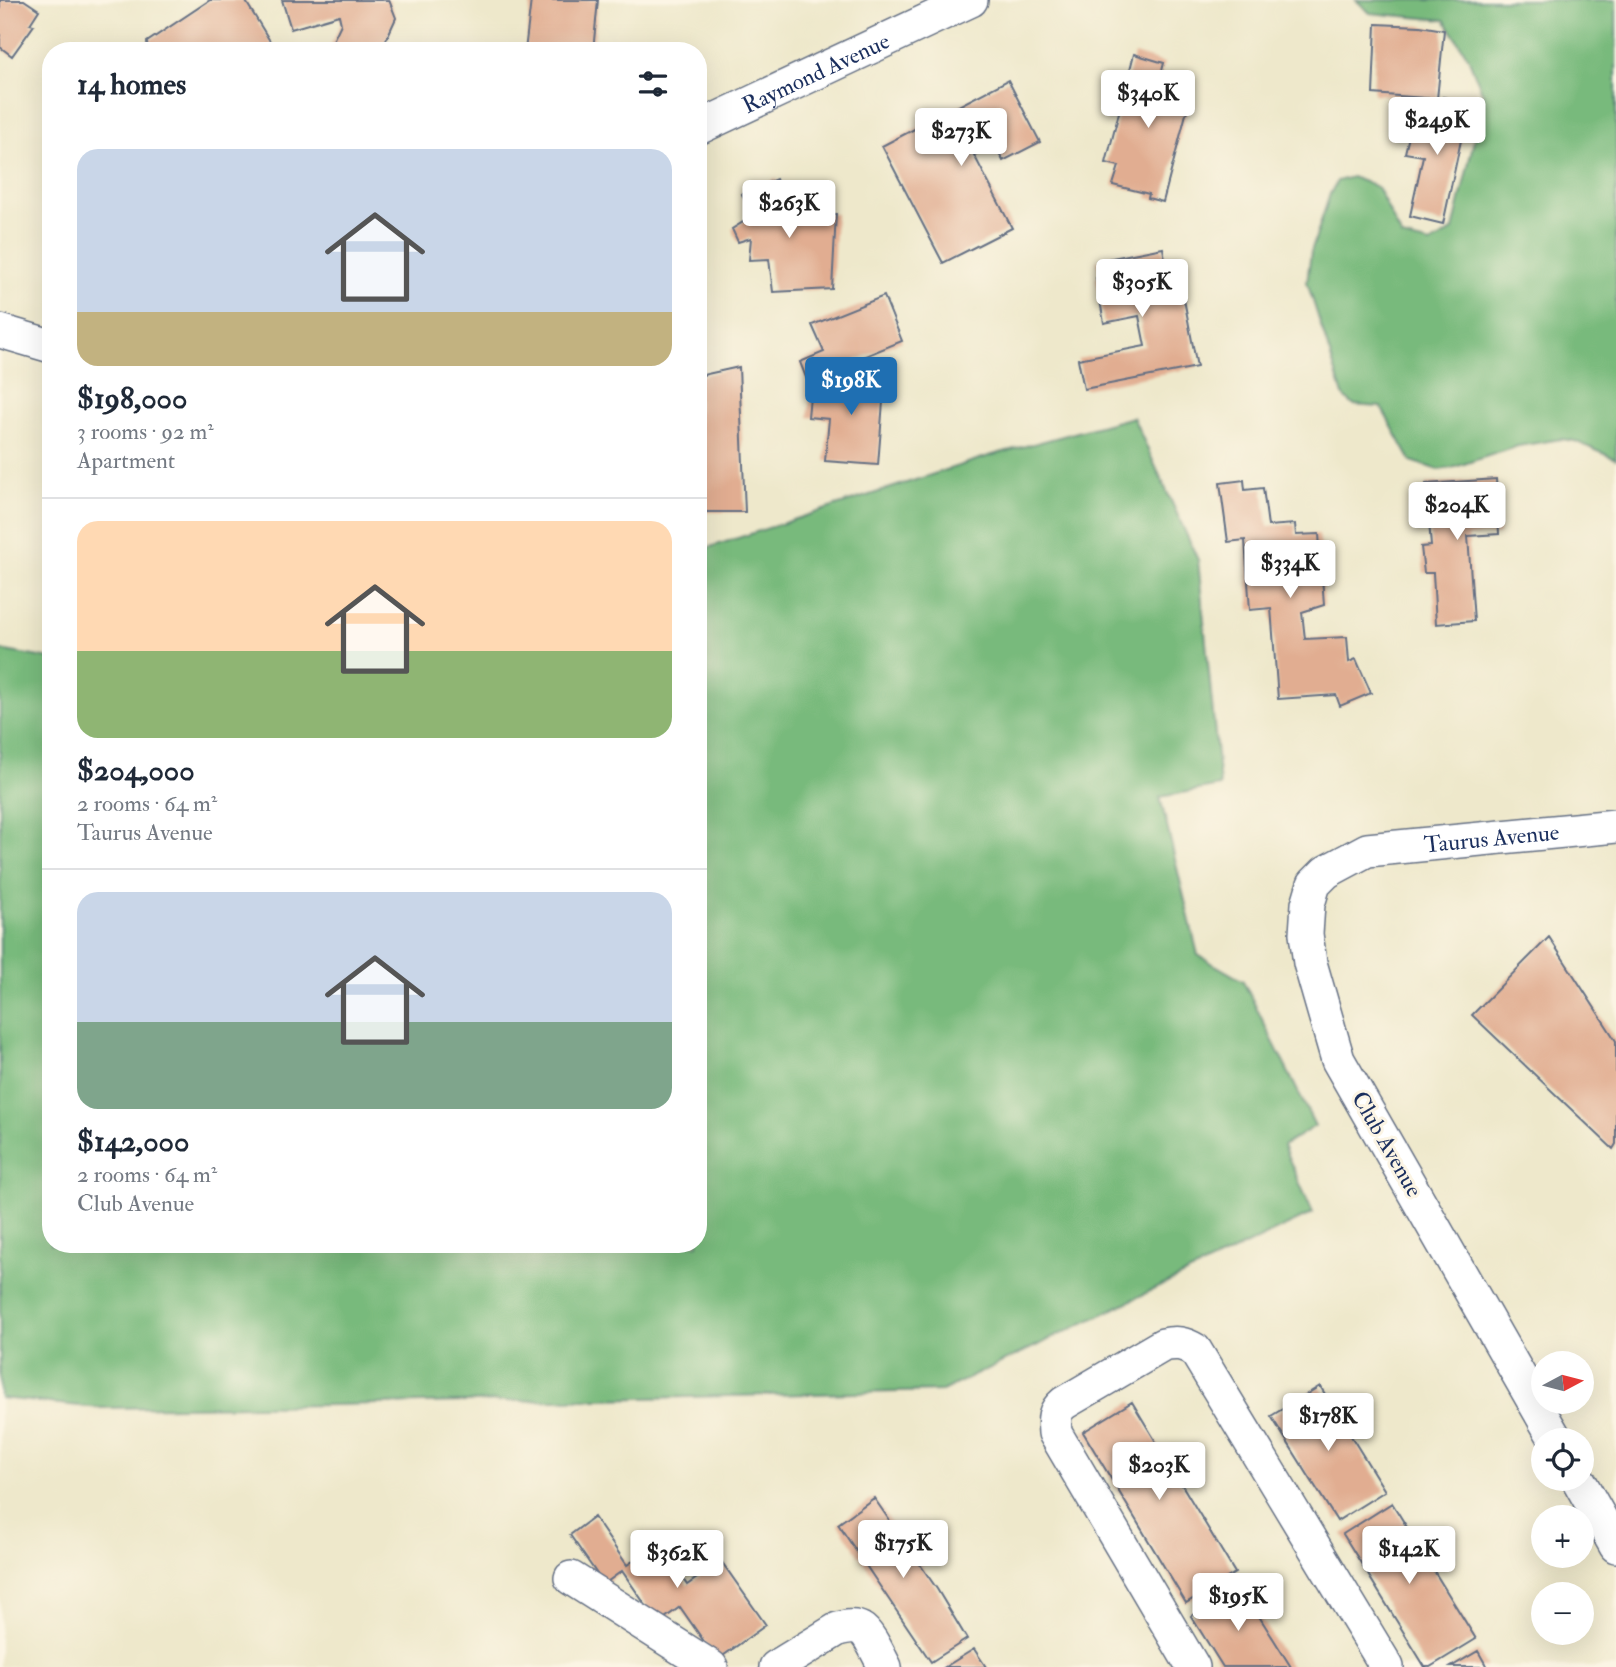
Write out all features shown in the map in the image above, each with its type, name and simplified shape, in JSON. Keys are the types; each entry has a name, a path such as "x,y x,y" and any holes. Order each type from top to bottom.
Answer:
{"street":[{"name":"Raymond Avenue","path":"707,124 971,0"},
{"path":"0,331 42,343"},
{"name":"Taurus Avenue","path":"1367,850 1616,826"},
{"name":"Club Avenue","path":"1367,850 1326,872 1314,884 1308,904 1306,934 1310,963 1338,1060 1549,1428"},
{"path":"1193,1667 1055,1433 1054,1420 1057,1409 1064,1402 1163,1345 1175,1342 1195,1350 1387,1667"},
{"path":"1585,1491 1616,1546"},
{"path":"571,1578 711,1667"},
{"path":"776,1667 838,1629 850,1627 865,1632 885,1667"}],"green space":[{"path":"1356,0 1616,0 1616,459 1575,441 1561,439 1518,446 1452,468 1438,470 1411,461 1381,407 1353,405 1343,395 1307,282 1311,252 1330,194 1337,181 1352,177 1377,187 1402,237 1430,244 1453,230 1484,97 1468,57 1445,20 1370,13"},
{"path":"1133,417 1198,560 1220,786 1160,797 1198,955 1243,981 1315,1126 1283,1146 1313,1213 942,1391 100,1408 0,1398 0,650 42,657 42,1253 707,1253 707,548 989,456"}],"building":[{"path":"0,0 24,0 39,10 30,24 34,25 12,56 0,47"},
{"path":"210,0 245,0 271,42 147,42"},
{"path":"282,0 389,0 396,18 385,42 332,42 341,24 339,15 291,29"},
{"path":"531,0 598,0 594,42 526,42"},
{"path":"1376,24 1444,30 1437,99 1373,94"},
{"path":"1134,54 1164,63 1159,82 1192,91 1163,202 1148,198 1149,194 1113,185 1119,166 1106,163"},
{"path":"1008,80 1040,142 1003,161 995,144 974,155 1012,228 943,263 882,146"},
{"path":"1443,97 1469,103 1443,224 1410,216 1423,156 1405,153 1411,128 1422,130 1428,101 1441,104"},
{"path":"776,179 784,203 800,199 814,214 836,214 832,289 773,292 769,259 749,260 751,238 738,242 732,229 751,217 742,194"},
{"path":"1163,248 1166,265 1177,263 1197,367 1084,389 1078,359 1145,346 1139,316 1104,323 1096,278 1100,277 1097,261"},
{"path":"884,296 902,341 807,380 800,362 824,352 812,325"},
{"path":"739,367 745,512 707,512 707,374"},
{"path":"832,372 885,376 878,465 825,461 829,419 808,417 811,386 831,388"},
{"path":"1496,479 1499,534 1468,536 1474,621 1436,624 1433,573 1424,573 1421,547 1431,546 1426,484"},
{"path":"1244,480 1245,490 1263,488 1268,526 1295,524 1296,535 1319,534 1324,605 1302,612 1305,639 1347,637 1349,662 1356,659 1371,693 1340,706 1336,695 1278,699 1271,608 1250,610 1245,540 1228,542 1220,483"},
{"path":"1549,937 1616,1041 1616,1144 1613,1149 1472,1015"},
{"path":"1320,1386 1385,1491 1337,1521 1271,1416"},
{"path":"1132,1402 1235,1573 1186,1603 1083,1432"},
{"path":"874,1498 937,1589 967,1639 931,1662 838,1524"},
{"path":"1392,1503 1476,1639 1430,1667 1425,1667 1343,1534"},
{"path":"594,1517 627,1565 659,1543 687,1585 721,1561 766,1625 717,1660 680,1607 658,1623 622,1571 604,1584 570,1535"},
{"path":"1240,1586 1291,1667 1223,1667 1191,1616"},
{"path":"974,1649 986,1667 945,1667"},
{"path":"1478,1651 1487,1667 1451,1667"}]}
